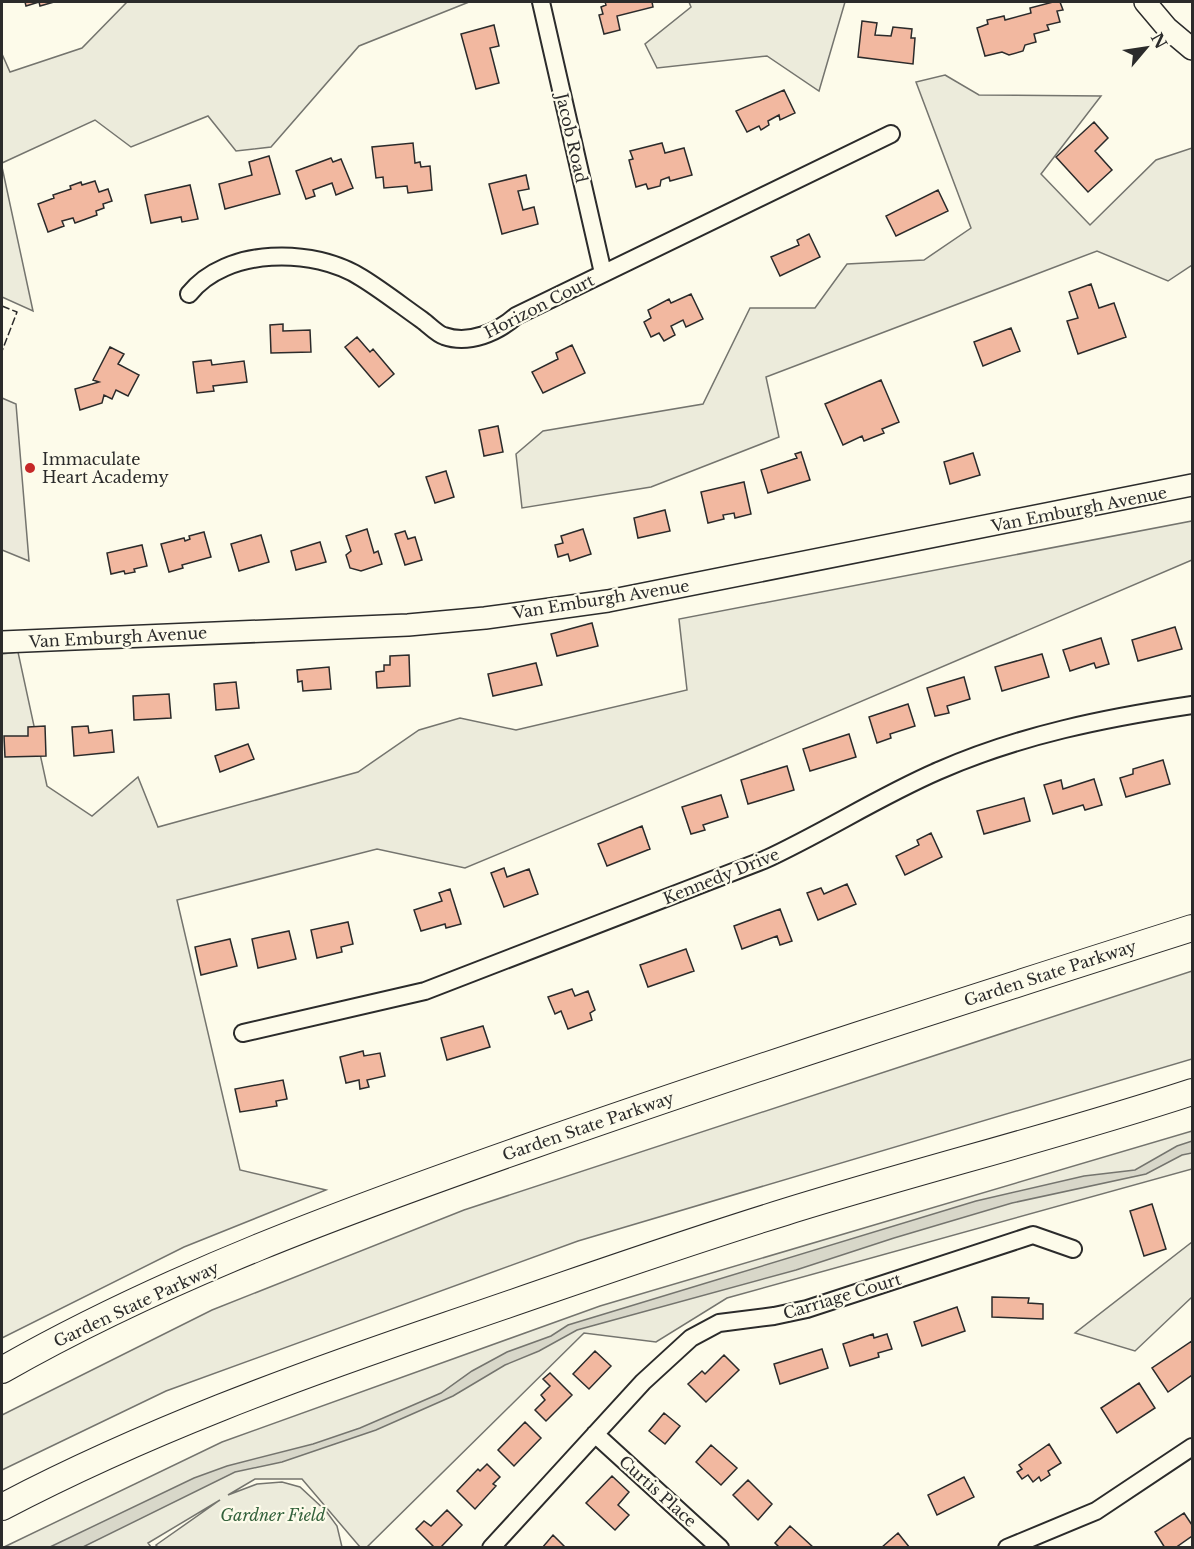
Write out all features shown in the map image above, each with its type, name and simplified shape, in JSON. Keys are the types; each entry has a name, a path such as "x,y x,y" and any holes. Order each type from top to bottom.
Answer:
{"highway":[{"name":"Garden State Parkway","path":"2,1370 159,1291 262,1245 365,1206 769,1064 1192,928"},
{"path":"2,1507 160,1432 261,1390 366,1353 762,1219 1189,1093"}],"main road":[{"path":"1145,2 1167,28 1192,49"},
{"name":"Van Emburgh Avenue","path":"2,642 408,625 562,608 723,579 1192,485"}],"street":[{"name":"Jacob Road","path":"541,2 603,273"},
{"name":"Horizon Court","path":"189,294 199,281 223,267 259,258 285,256 307,259 332,265 360,276 444,336 461,339 478,337 493,332 516,316 603,273 891,134"},
{"name":"Kennedy Drive","path":"243,1033 424,991 764,860 809,839 898,790 987,751 1038,734 1090,722 1192,705"},
{"name":"Carriage Court","path":"491,1548 630,1395 691,1338 719,1323 807,1309 1033,1235 1073,1249"},
{"name":"Curtis Place","path":"596,1434 720,1548"},
{"path":"1007,1548 1096,1511 1192,1447"}],"green space":[{"path":"127,2 469,2 359,46 271,147 236,151 208,116 131,147 95,120 2,163 2,54 10,72 82,48"},
{"path":"689,2 845,2 819,91 767,56 657,68 645,44 691,7"},
{"path":"945,75 979,95 1101,96 1041,174 1090,225 1156,160 1192,148 1192,265 1168,281 1097,251 766,377 779,437 651,487 522,508 516,454 543,431 703,404 750,308 815,308 847,264 924,260 971,228 916,82"},
{"path":"2,167 33,311 2,297"},
{"path":"1192,521 1192,560 465,868 377,849 177,900 240,1170 326,1190 184,1247 2,1338 2,654 18,652 47,786 92,816 138,777 158,827 358,772 419,730 460,718 516,730 687,690 679,619"},
{"path":"1192,971 1192,1059 578,1241 166,1391 2,1470 2,1415 212,1310 464,1210"},
{"name":"Gardner Field","path":"1192,1131 1192,1169 727,1298 656,1342 584,1333 367,1547 360,1547 302,1479 255,1479 228,1495 257,1484 282,1482 300,1487 326,1511 337,1526 342,1547 158,1547 156,1545 220,1500 148,1543 151,1547 2,1548 222,1442 600,1306"},
{"path":"1192,1242 1192,1297 1135,1351 1075,1333"}],"shaded area":[{"path":"2,398 16,404 29,561 2,550"},
{"path":"1192,1141 1192,1153 1182,1155 1146,1174 1012,1203 796,1270 577,1330 539,1351 505,1365 453,1396 376,1430 282,1462 235,1472 83,1547 50,1547 194,1478 227,1466 313,1444 360,1428 441,1393 472,1371 507,1352 551,1336 568,1325 976,1201 1084,1176 1135,1170 1177,1146"}],"building":[{"path":"25,2 39,2 26,6"},
{"path":"39,2 54,2 40,6"},
{"path":"605,2 652,2 653,7 617,16 620,30 604,34 599,15 603,14 601,7 606,5"},
{"path":"1060,2 1063,10 1057,11 1060,22 1047,25 1049,30 1034,34 1036,42 1025,45 1023,51 1009,55 1002,52 985,56 977,28 988,24 987,20 1004,16 1005,20 1031,13 1030,8"},
{"path":"862,21 877,23 875,35 891,36 893,27 912,29 911,38 915,38 913,64 858,57"},
{"path":"494,25 499,46 490,48 499,83 476,89 461,34"},
{"path":"784,90 795,113 780,120 779,115 768,121 769,125 761,130 759,126 747,132 736,111"},
{"path":"1094,122 1108,138 1095,151 1112,170 1088,192 1056,157"},
{"path":"413,143 415,163 420,162 421,167 430,166 432,190 408,193 407,186 384,188 383,177 376,178 372,147"},
{"path":"662,143 665,153 684,148 692,175 670,181 669,177 661,180 660,186 648,189 646,184 636,187 629,160 633,159 630,151"},
{"path":"269,156 280,194 225,209 219,184 252,175 249,162"},
{"path":"331,158 333,162 341,159 353,188 336,195 332,183 313,190 315,196 306,199 296,171"},
{"path":"526,175 529,189 518,191 523,210 534,207 538,224 502,234 489,184"},
{"path":"95,181 99,192 108,189 112,201 103,204 104,208 96,211 97,215 75,223 73,218 62,221 64,226 48,232 38,204 54,198 53,195 71,189 70,186"},
{"path":"190,185 198,219 182,222 181,217 151,223 145,195"},
{"path":"938,190 948,211 896,236 886,216"},
{"path":"809,234 820,257 780,276 771,257 799,245 797,240"},
{"path":"1091,284 1099,308 1114,303 1126,337 1078,354 1067,321 1078,318 1069,292"},
{"path":"691,294 703,319 686,327 683,320 671,326 675,335 664,341 659,333 651,337 644,322 651,318 648,310 669,299 671,303"},
{"path":"283,324 283,331 310,330 311,352 271,353 270,325"},
{"path":"1011,328 1020,351 983,366 974,342"},
{"path":"357,337 370,352 373,349 394,374 379,387 345,347"},
{"path":"572,345 585,373 543,393 532,372 558,359 556,353"},
{"path":"110,347 124,354 118,364 139,375 128,396 116,390 112,399 104,395 102,403 80,410 75,389 99,382 93,380"},
{"path":"211,360 212,365 244,361 247,382 213,386 214,391 197,393 193,362"},
{"path":"881,380 899,422 882,429 884,433 864,441 862,436 843,445 825,404"},
{"path":"498,426 503,452 484,456 479,430"},
{"path":"801,452 810,480 768,493 761,470 797,458 795,454"},
{"path":"973,453 980,475 950,484 944,462"},
{"path":"446,471 454,497 435,503 426,477"},
{"path":"744,482 751,514 735,518 734,513 723,515 724,519 708,523 701,492"},
{"path":"665,510 670,531 638,538 634,518"},
{"path":"367,529 374,553 378,551 382,564 361,571 350,568 346,555 351,551 346,536"},
{"path":"583,529 591,554 570,561 568,554 558,557 555,545 563,543 561,536"},
{"path":"405,531 408,539 415,537 422,560 405,565 395,534"},
{"path":"204,532 211,557 182,565 183,568 169,572 161,544 184,538 185,541 190,539 189,536"},
{"path":"261,535 269,562 239,571 231,544"},
{"path":"320,542 326,562 296,570 291,551"},
{"path":"142,545 147,566 134,569 135,572 125,574 124,571 111,574 107,553"},
{"path":"592,623 598,646 557,656 551,634"},
{"path":"1175,627 1182,649 1138,661 1132,640"},
{"path":"1101,638 1109,664 1096,668 1094,663 1070,671 1063,650"},
{"path":"1042,654 1049,677 1002,691 995,667"},
{"path":"409,655 410,686 377,688 376,672 384,671 384,665 390,665 390,656"},
{"path":"536,663 542,685 493,696 488,674"},
{"path":"329,667 331,689 303,691 302,681 298,682 297,670"},
{"path":"964,677 970,699 947,706 949,713 935,716 927,688"},
{"path":"236,682 239,708 216,710 214,684"},
{"path":"169,694 171,718 134,720 133,696"},
{"path":"908,704 915,726 890,734 891,738 877,743 869,717"},
{"path":"45,726 46,756 5,757 4,736 28,736 28,727"},
{"path":"88,726 89,733 112,730 114,752 74,756 72,727"},
{"path":"849,734 856,757 810,771 803,749"},
{"path":"248,744 254,759 220,772 215,756"},
{"path":"1163,760 1170,784 1126,797 1120,778 1133,774 1133,769"},
{"path":"787,766 794,790 748,804 741,780"},
{"path":"1094,779 1102,805 1085,810 1083,805 1053,814 1044,785 1061,780 1063,789"},
{"path":"721,795 728,817 703,825 705,830 691,834 682,807"},
{"path":"1024,798 1030,821 984,834 977,811"},
{"path":"642,826 650,849 607,866 598,844"},
{"path":"931,833 942,857 905,875 896,856 919,845 917,840"},
{"path":"504,868 507,877 529,869 538,894 504,907 491,873"},
{"path":"847,884 856,904 818,920 807,893 821,888 824,894"},
{"path":"450,889 461,924 446,928 445,924 421,931 414,910 442,901 439,893"},
{"path":"780,909 792,941 780,945 777,936 742,949 734,926"},
{"path":"348,922 353,944 341,947 342,952 317,958 311,930"},
{"path":"289,931 296,959 258,968 252,939"},
{"path":"230,939 237,966 201,975 195,947"},
{"path":"686,949 694,971 648,987 640,965"},
{"path":"572,989 575,996 588,991 595,1010 590,1013 592,1020 568,1029 561,1011 555,1014 548,997"},
{"path":"483,1026 490,1047 447,1060 441,1038"},
{"path":"363,1051 364,1056 380,1053 385,1076 367,1080 369,1087 360,1089 359,1080 346,1083 340,1057"},
{"path":"283,1080 287,1099 276,1101 277,1106 240,1112 235,1089"},
{"path":"1152,1204 1166,1249 1144,1256 1130,1211"},
{"path":"992,1297 1029,1298 1028,1303 1043,1304 1043,1319 992,1317"},
{"path":"957,1307 965,1331 922,1346 914,1322"},
{"path":"873,1334 874,1338 887,1334 892,1349 878,1353 879,1357 850,1366 843,1344"},
{"path":"1192,1341 1192,1375 1168,1392 1152,1368"},
{"path":"822,1349 828,1368 780,1384 774,1364"},
{"path":"595,1351 611,1366 589,1389 573,1374"},
{"path":"724,1355 739,1370 706,1402 688,1384 702,1371 705,1374"},
{"path":"550,1373 572,1395 546,1421 535,1410 545,1400 541,1395 550,1386 543,1379"},
{"path":"1139,1383 1155,1408 1117,1433 1101,1408"},
{"path":"664,1413 680,1426 665,1444 649,1431"},
{"path":"525,1422 541,1438 514,1466 498,1450"},
{"path":"1049,1444 1061,1463 1048,1471 1050,1475 1041,1481 1039,1477 1033,1482 1028,1475 1022,1479 1017,1472 1022,1469 1019,1465"},
{"path":"711,1445 737,1468 721,1485 696,1462"},
{"path":"487,1464 500,1477 493,1484 496,1486 475,1509 457,1491 478,1469 480,1471"},
{"path":"612,1476 629,1492 618,1505 629,1515 615,1530 586,1503"},
{"path":"964,1477 974,1497 937,1515 928,1495"},
{"path":"748,1480 772,1504 758,1520 733,1495"},
{"path":"447,1510 462,1525 440,1548 435,1548 416,1529 424,1521 431,1526"},
{"path":"1184,1513 1192,1525 1192,1536 1175,1548 1165,1548 1155,1532"},
{"path":"790,1526 814,1548 780,1548 775,1543"},
{"path":"898,1533 910,1548 881,1548"},
{"path":"553,1535 566,1548 542,1548"}],"fence":[{"path":"2,306 17,312 2,351"}],"place":[{"name":"Immaculate Heart Academy","path":"30,468"}]}
